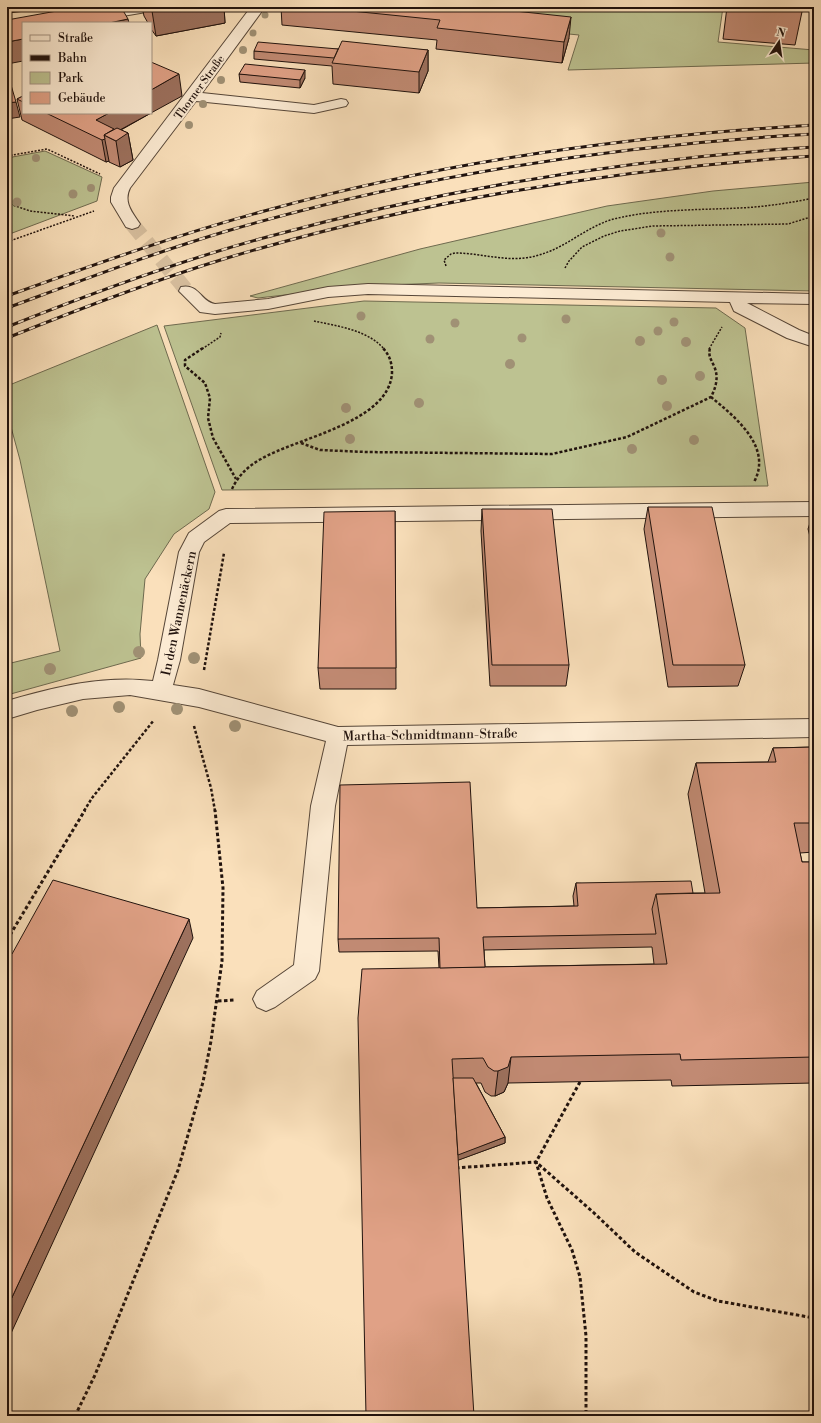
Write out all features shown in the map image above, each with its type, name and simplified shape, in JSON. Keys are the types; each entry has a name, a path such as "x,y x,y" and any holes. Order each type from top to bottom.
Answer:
{"street":[{"path":"65,22 152,7"},
{"name":"Thorner Straße","path":"119,202 120,194 127,181 193,96 258,7"},
{"path":"193,96 314,109 341,103"},
{"path":"119,202 132,224"},
{"path":"187,291 206,308 215,309 268,304 328,292 368,289 437,289 738,302 814,299"},
{"path":"738,302 793,334 814,342"},
{"path":"226,516 814,509"},
{"name":"In den Wannenäckern","path":"161,691 169,660 189,552 196,538 226,516"},
{"name":"Martha-Schmidtmann-Straße","path":"7,710 37,701 83,691 130,687 199,698 338,736 814,728"},
{"path":"266,999 306,971 323,806 338,736"}],"path":[{"path":"7,156 47,149 103,175 127,181"},
{"path":"446,266 444,260 450,254 458,253 503,259 540,257 564,245 590,228 608,220 628,216 659,212 774,207 814,198"},
{"path":"7,242 119,202"},
{"path":"7,203 30,211 77,217"},
{"path":"561,271 582,247 604,236 620,231 653,226 788,224 814,216"},
{"path":"301,443 320,450 468,454 552,454 627,437 711,397 717,384 715,367 709,358 709,349 718,332 738,302"},
{"path":"199,698 228,528 226,516 231,491 236,479 247,468 265,457 354,420 377,404 391,387 394,372 391,358 376,341 354,331 282,314 268,304"},
{"path":"220,338 185,360 185,366 205,383 210,398 208,418 213,438 236,479"},
{"path":"711,397 735,417 749,436 760,455 761,469 754,482 750,510"},
{"path":"7,940 92,798 154,720"},
{"path":"75,1416 95,1375 178,1170 203,1082 212,1041 222,961 224,888 221,853 213,800 205,765 193,728"},
{"path":"580,1082 536,1162 549,1204 567,1236 575,1257 582,1284 586,1351 586,1416"},
{"path":"456,1168 536,1162 593,1212 635,1252 694,1292 718,1301 814,1318"}],"green space":[{"path":"464,7 723,7 718,42 814,50 814,63 568,70 579,35 457,23"},
{"path":"45,151 102,177 97,201 7,235 7,158"},
{"path":"814,182 814,291 439,283 365,286 258,298 250,296 420,249 607,206 713,191"},
{"path":"364,301 716,308 745,328 768,486 222,490 164,326"},
{"path":"157,325 215,492 209,509 174,534 145,579 140,634 141,658 7,695 7,664 60,651 20,460 11,427 7,427 7,386"}],"building":[{"path":"79,7 121,7 128,19 114,22 22,22 22,39 7,42 7,20"},
{"path":"150,7 172,7 152,11"},
{"path":"312,7 477,7 571,17 564,42 437,28 440,20"},
{"path":"769,7 803,7 803,10"},
{"path":"342,41 428,50 419,72 332,63"},
{"path":"258,42 338,49 334,58 254,51"},
{"path":"152,62 179,74 152,89"},
{"path":"245,64 305,70 300,80 239,74"},
{"path":"7,85 11,85 16,102 7,103"},
{"path":"22,96 22,102 17,99"},
{"path":"48,114 107,114 96,120 114,129 104,135 105,139 102,140"},
{"path":"117,128 128,133 116,141 104,135"},
{"path":"648,507 712,507 745,665 673,665"},
{"path":"482,509 552,509 569,665 492,665"},
{"path":"395,511 396,668 318,668 324,512"},
{"path":"814,747 814,823 794,823 802,862 814,862 814,1057 681,1060 680,1054 511,1057 508,1067 498,1071 494,1071 488,1067 483,1058 452,1059 474,1416 366,1416 358,1018 362,969 667,964 656,894 720,893 696,763 776,762 773,748"},
{"path":"470,782 477,908 578,906 576,883 691,881 693,893 656,894 652,909 656,934 483,937 485,967 440,968 439,938 338,939 340,785"},
{"path":"53,880 189,919 7,1308 7,953 12,954"},
{"path":"453,1078 473,1078 505,1137 458,1155"}],"tunnel":[{"path":"132,224 187,291"}],"railway":[{"path":"7,296 136,250 235,219 335,193 402,178 470,164 607,144 676,136 814,125"},
{"path":"7,308 117,268 227,231 299,211 371,194 444,179 592,155 666,146 814,134"},
{"path":"7,327 103,290 201,256 267,237 402,204 538,178 607,168 676,159 814,147"},
{"path":"7,338 61,316 171,276 299,237 372,219 518,190 591,179 665,169 814,156"}]}
